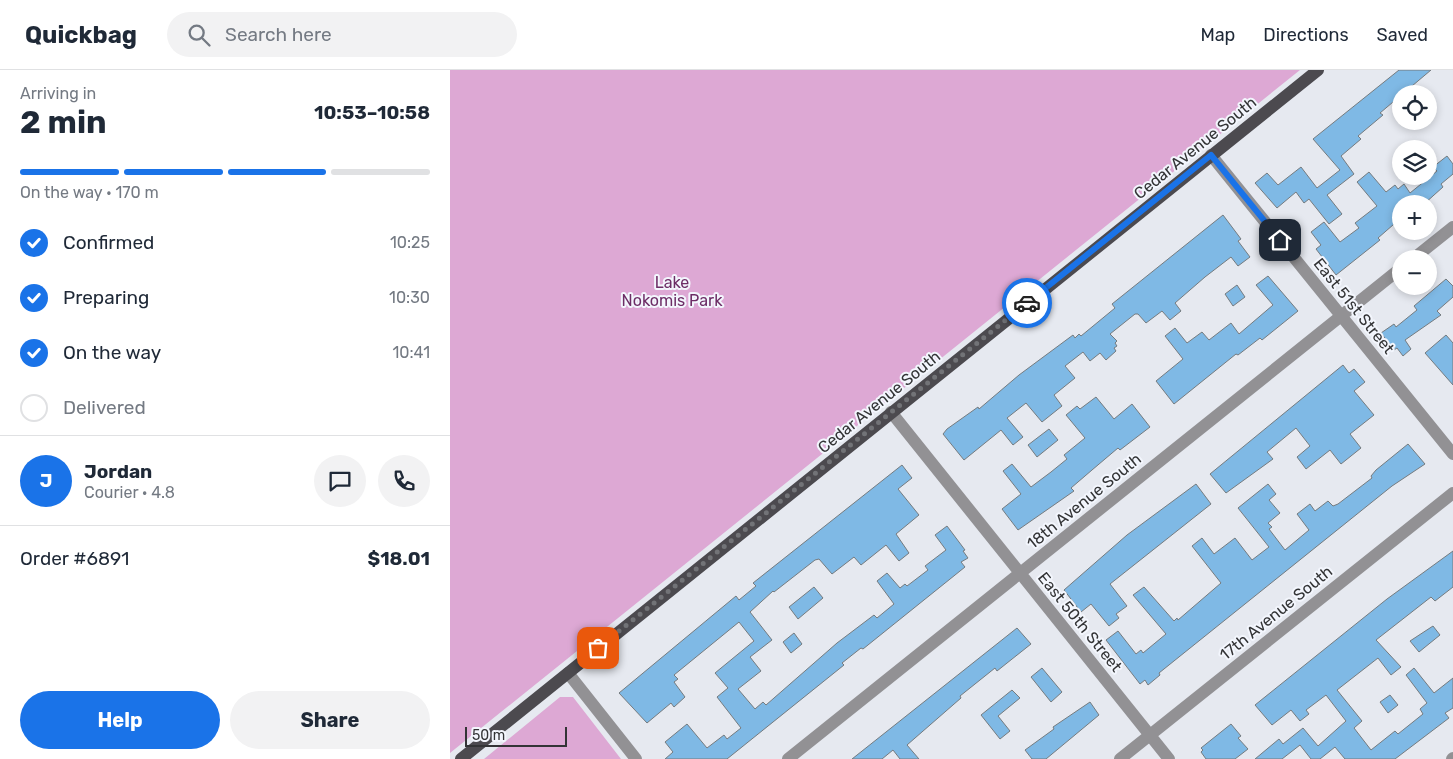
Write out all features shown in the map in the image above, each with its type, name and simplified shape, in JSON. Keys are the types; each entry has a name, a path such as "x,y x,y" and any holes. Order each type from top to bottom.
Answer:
{"main road":[{"name":"Cedar Avenue South","path":"461,759 1318,70"}],"street":[{"name":"East 51st Street","path":"1211,155 1453,454"},
{"path":"1425,250 1453,228"},
{"name":"18th Avenue South","path":"788,759 1392,275"},
{"name":"East 50th Street","path":"891,412 1169,759"},
{"name":"17th Avenue South","path":"1120,759 1453,492"},
{"path":"568,673 636,759"}],"green space":[{"name":"Lake Nokomis Park","path":"450,70 1300,70 450,753"},
{"path":"560,697 573,697 621,759 484,759"}],"building":[{"path":"1399,70 1431,70 1413,85 1392,85 1392,103 1380,113 1383,115 1358,136 1361,139 1341,156 1354,174 1327,195 1342,214 1329,224 1309,199 1304,203 1296,192 1277,208 1255,183 1267,173 1278,185 1301,167 1317,188 1340,170 1313,139"},
{"path":"1447,156 1453,164 1453,174 1441,184 1443,187 1434,195 1392,195 1392,226 1378,238 1380,240 1336,275 1316,249 1321,245 1311,232 1324,222 1340,242 1359,228 1355,223 1377,206 1357,182 1369,172 1386,192 1395,185 1398,189 1405,185 1410,193 1420,185 1437,185 1437,164"},
{"path":"1223,215 1241,239 1238,241 1250,257 1238,266 1231,257 1205,277 1175,303 1181,311 1170,320 1162,311 1146,323 1138,314 1135,314 1110,334 1117,341 1115,343 1117,346 1114,348 1116,351 1106,360 1100,353 1090,361 1083,352 1065,366 1075,378 1054,395 1062,406 1042,422 1026,403 1007,418 1023,437 1013,445 1001,430 964,460 943,434 947,429 978,407 979,409 1019,375 1073,335 1075,338 1079,334 1081,336 1115,308 1112,304"},
{"path":"1268,276 1298,311 1262,340 1260,338 1238,355 1236,354 1174,404 1156,381 1183,359 1165,336 1175,328 1187,343 1202,332 1209,340 1231,323 1239,334 1273,305 1256,285"},
{"path":"1446,279 1453,286 1453,297 1437,311 1441,315 1405,340 1411,349 1403,356 1397,348 1394,350 1381,333 1394,324 1396,327 1417,310 1414,306 1427,295 1437,295 1437,287"},
{"path":"1237,285 1245,297 1233,306 1225,294"},
{"path":"1446,335 1453,343 1453,385 1425,353"},
{"path":"1343,365 1349,373 1354,369 1365,382 1354,391 1374,415 1350,434 1361,448 1341,464 1330,450 1306,469 1297,457 1310,446 1296,428 1267,452 1273,459 1226,493 1210,474"},
{"path":"1096,397 1114,419 1132,404 1150,427 1120,450 1118,448 1071,488 1074,491 1018,530 1002,509 1021,494 1003,471 1012,464 1031,487 1051,472 1067,459 1064,455 1085,438 1066,415 1077,406 1080,409"},
{"path":"1049,429 1058,440 1037,457 1028,445"},
{"path":"1408,444 1425,464 1392,486 1159,673 1160,675 1148,685 1145,680 1140,684 1106,640 1118,631 1136,654 1141,650 1143,653 1166,634 1133,595 1144,587 1174,621 1177,618 1178,620 1221,583 1192,546 1202,538 1214,554 1235,538 1252,560 1269,547 1238,508 1268,484 1276,494 1269,500 1280,513 1268,523 1272,527 1269,529 1285,550 1309,530 1297,514 1310,504 1315,511 1328,501 1333,506 1338,504 1372,478 1371,476 1376,470"},
{"path":"902,465 912,478 898,489 919,515 896,534 909,553 899,561 886,545 861,565 854,557 832,574 819,559 815,560 773,591 750,612 772,640 750,657 761,671 738,689 755,709 763,702 766,705 837,643 874,615 877,618 894,604 877,581 887,573 900,588 905,584 907,586 928,570 925,566 946,550 935,535 947,526 965,550 963,551 968,558 961,562 965,567 863,649 861,648 842,663 844,665 727,759 665,759 673,752 665,742 687,724 707,748 724,735 727,739 741,728 717,697 728,688 715,673 754,641 739,622 674,675 678,679 674,682 685,697 674,707 671,703 647,723 619,693 736,596 739,600 756,586 753,583"},
{"path":"1196,484 1211,504 1110,584 1127,606 1116,614 1119,618 1109,626 1091,604 1081,612 1064,590 1127,535"},
{"path":"1453,551 1453,587 1435,601 1431,597 1376,640 1401,667 1391,675 1378,658 1337,690 1362,721 1354,728 1371,750 1395,731 1398,734 1423,714 1420,709 1427,703 1406,675 1414,668 1434,693 1453,678 1453,708 1445,713 1449,718 1395,759 1345,759 1335,747 1320,759 1311,759 1300,745 1282,759 1255,759 1279,739 1283,744 1303,728 1318,746 1346,721 1326,695 1306,710 1309,714 1300,721 1291,710 1272,725 1255,705 1387,599"},
{"path":"814,587 823,598 798,619 789,607"},
{"path":"1433,626 1440,635 1419,652 1410,641"},
{"path":"1017,628 1031,644 997,671 995,668 960,696 961,698 907,745 919,759 900,759 893,750 882,759 852,759"},
{"path":"794,633 802,644 791,653 783,642"},
{"path":"1042,668 1062,692 1051,702 1031,677"},
{"path":"1012,690 1020,698 998,716 1010,731 1000,739 981,715"},
{"path":"1390,695 1398,705 1388,713 1380,702"},
{"path":"1090,702 1099,715 1046,759 1032,759 1025,750 1054,729 1053,727"},
{"path":"1231,724 1241,736 1238,738 1248,749 1235,759 1206,759 1201,752 1203,750 1201,748"}],"way so far":[{"path":"598,648 1027,303"}],"route":[{"path":"1027,303 1211,155 1280,240"}]}
